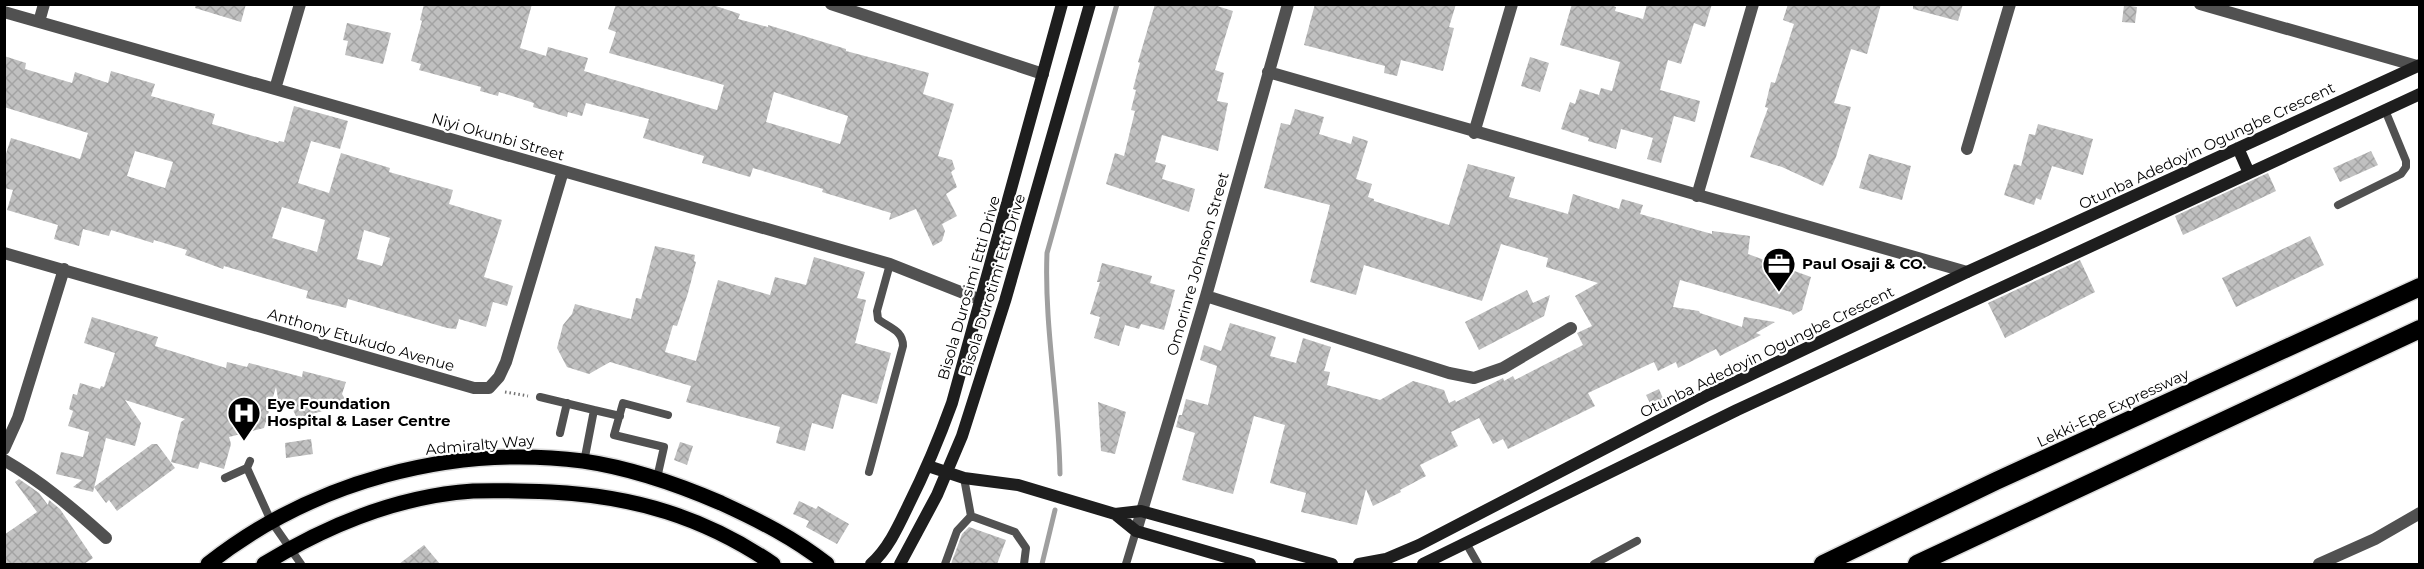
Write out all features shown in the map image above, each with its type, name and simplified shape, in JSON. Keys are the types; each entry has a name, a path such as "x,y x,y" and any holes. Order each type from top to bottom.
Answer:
{"highway":[{"name":"Lekki-Epe Expressway","path":"1823,564 1996,481 2420,287"},
{"path":"1923,563 2420,329"}],"main road":[{"name":"Admiralty Way","path":"208,564 226,549 271,521 299,506 340,489 411,469 499,458 540,457 584,462 657,478 754,518 800,543 827,564"},
{"path":"264,564 331,528 368,514 419,500 471,491 518,490 613,497 652,506 719,534 773,564"}],"street":[{"path":"39,22 44,4"},
{"path":"275,89 300,4"},
{"path":"831,4 1043,74"},
{"name":"Bisola Durosimi Etti Drive","path":"871,564 882,555 928,465 952,403 1062,4"},
{"name":"Bisola Durotimi Etti Drive","path":"900,564 962,436 1005,301 1090,4"},
{"name":"Omorinre Johnson Street","path":"1136,531 1206,296 1288,4"},
{"path":"1474,133 1512,4"},
{"path":"1697,196 1753,4"},
{"path":"1967,149 2010,4"},
{"path":"2200,4 2418,66"},
{"name":"Niyi Okunbi Street","path":"4,12 890,264 981,300"},
{"name":"Otunba Adedoyin Ogungbe Crescent","path":"1359,564 1386,559 1419,545 1708,395 1967,272 2418,66"},
{"path":"1268,72 1474,133 1967,272"},
{"path":"1423,564 1737,410 2420,94"},
{"path":"2238,148 2249,173"},
{"path":"489,388 499,377 506,362 563,171"},
{"name":"Anthony Etukudo Avenue","path":"4,253 474,388 489,388"},
{"path":"4,448 18,418 64,269"},
{"path":"1206,296 1474,378 1503,368 1571,328"},
{"path":"1596,454 1605,474"},
{"path":"4,460 31,476 73,508 106,538"},
{"path":"928,465 964,478 1018,485 1115,514 1136,531 1250,564"},
{"path":"1115,514 1141,511 1332,564"},
{"path":"2319,564 2420,513"}],"lane":[{"path":"2338,205 2401,174 2406,167 2406,161 2385,110"},
{"path":"869,472 903,346 903,338 899,332 878,319 877,311 890,264"},
{"path":"540,397 620,416"},
{"path":"560,433 567,403"},
{"path":"657,478 664,447 614,435 623,403 668,415"},
{"path":"584,462 594,410"},
{"path":"225,478 249,465 271,521 301,564"},
{"path":"964,478 971,516"},
{"path":"945,564 957,531 971,516"},
{"path":"971,516 1015,532 1026,548 1024,564"},
{"path":"1126,564 1136,531"},
{"path":"1594,564 1637,541"},
{"path":"1466,543 1478,564"}],"path":[{"path":"489,388 517,395 540,397"}],"building":[{"path":"196,4 246,4 241,22 195,8"},
{"path":"424,4 532,4 520,48 546,56 548,47 588,58 584,71 717,110 724,85 609,53 616,32 608,29 616,4 710,4 740,14 738,19 768,27 768,25 846,49 846,51 929,73 923,94 954,104 938,156 952,160 955,169 951,172 957,187 946,194 957,216 942,224 945,231 942,241 933,246 916,209 889,220 891,213 822,192 823,189 753,168 750,177 702,163 704,156 643,138 649,119 586,103 582,116 568,112 567,117 533,107 534,103 499,92 498,96 480,91 481,87 419,70 421,64 411,61 422,21 420,20","holes":["774,92 848,116 840,144 766,122"]},
{"path":"1155,4 1211,4 1233,11 1215,70 1224,73 1217,101 1228,103 1218,151 1162,135 1155,162 1166,165 1162,179 1195,189 1189,212 1106,184 1115,153 1124,156 1135,111 1131,110 1136,90 1133,89 1140,63 1138,62"},
{"path":"1315,4 1456,4 1449,27 1454,28 1443,71 1401,60 1397,76 1384,73 1385,66 1304,45"},
{"path":"1572,4 1607,4 1616,7 1615,11 1643,19 1647,4 1712,4 1705,27 1694,23 1681,64 1668,60 1660,90 1700,101 1695,122 1674,116 1661,163 1647,159 1653,138 1621,129 1616,149 1588,141 1589,138 1561,129 1570,102 1575,104 1580,89 1599,95 1601,88 1612,91 1620,62 1560,45"},
{"path":"1788,4 1881,4 1867,54 1851,49 1834,103 1851,107 1836,157 1823,186 1782,167 1750,157 1768,108 1765,107 1771,82 1775,83 1794,24 1783,20"},
{"path":"1913,4 1963,4 1958,21 1913,9"},
{"path":"2124,5 2137,7 2135,23 2122,22"},
{"path":"347,23 391,33 383,64 345,55 348,41 343,40"},
{"path":"4,56 26,63 25,69 72,83 75,72 108,83 111,71 155,84 151,96 215,114 212,124 278,143 279,141 284,142 294,106 348,121 340,149 311,141 298,183 329,193 341,153 390,168 389,172 453,190 449,204 502,220 484,277 513,286 507,306 493,302 486,327 459,319 456,329 447,328 348,299 346,308 306,298 308,291 224,266 223,269 185,255 187,250 154,240 153,243 111,230 109,236 83,229 79,246 54,239 58,225 7,210 13,190 4,188 4,160 11,138 80,159 88,133 4,107","holes":["135,151 173,162 165,188 127,176","282,207 325,220 317,252 272,238","364,230 390,238 382,266 357,259"]},
{"path":"1530,57 1549,63 1540,92 1521,86"},
{"path":"1295,109 1324,117 1319,134 1351,144 1353,136 1368,141 1356,179 1372,184 1368,197 1374,201 1449,225 1468,164 1515,177 1509,197 1568,214 1573,194 1619,209 1622,199 1643,205 1640,214 1712,234 1712,231 1750,236 1748,254 1811,277 1802,310 1793,315 1791,312 1680,280 1673,307 1699,311 1742,327 1744,317 1775,322 1756,333 1761,335 1720,356 1716,349 1678,368 1676,362 1658,371 1654,362 1588,393 1595,406 1508,449 1503,439 1493,444 1479,418 1451,432 1458,446 1420,465 1426,476 1400,490 1401,492 1373,506 1366,489 1357,525 1301,512 1306,493 1270,483 1285,425 1254,416 1233,494 1182,480 1195,433 1176,427 1179,415 1182,415 1186,399 1208,405 1217,366 1200,360 1204,345 1221,351 1230,323 1276,337 1270,356 1296,363 1303,338 1331,347 1324,371 1330,372 1327,385 1380,400 1413,381 1444,390 1449,403 1455,400 1456,402 1503,378 1504,381 1513,376 1515,380 1583,345 1577,333 1592,326 1575,296 1598,283 1546,267 1548,258 1501,244 1482,301 1364,265 1356,295 1310,282 1330,205 1264,188 1281,123 1290,125"},
{"path":"2038,124 2093,139 2083,175 2052,166 2041,200 2036,198 2034,205 2004,195 2014,164 2021,166 2029,134 2035,135"},
{"path":"2371,151 2378,165 2340,182 2333,168"},
{"path":"1869,154 1911,166 1902,200 1859,188"},
{"path":"2268,173 2276,191 2183,235 2175,216"},
{"path":"2310,236 2324,265 2236,307 2222,278"},
{"path":"655,246 695,255 694,261 696,262 688,293 677,326 673,325 665,352 696,361 718,280 770,295 775,277 806,285 814,257 865,272 857,298 866,300 855,343 891,353 877,404 842,394 833,429 812,423 805,451 776,443 780,427 686,402 691,386 610,362 589,374 567,367 557,348 563,325 572,314 575,304 631,319 636,298 641,299"},
{"path":"2080,260 2095,292 2005,338 1988,303"},
{"path":"1102,263 1152,276 1150,283 1175,290 1164,330 1141,324 1139,329 1125,325 1119,346 1094,338 1100,317 1090,314 1100,282 1097,282"},
{"path":"1527,290 1533,303 1550,295 1544,316 1479,350 1465,322"},
{"path":"92,317 158,337 155,346 226,368 227,362 247,367 249,363 302,377 303,371 346,382 342,394 348,404 297,418 292,408 279,404 276,387 264,428 229,437 231,444 224,469 200,462 198,469 171,462 181,422 185,419 125,400 141,423 135,446 106,438 93,492 73,487 82,480 56,474 61,452 83,457 89,432 68,426 73,411 69,409 73,394 77,395 80,383 100,389 101,386 104,387 115,353 84,343"},
{"path":"1659,389 1665,403 1653,409 1646,395"},
{"path":"1098,402 1126,412 1115,454 1101,451"},
{"path":"311,439 313,454 286,458 285,443"},
{"path":"680,442 693,446 687,465 674,460"},
{"path":"152,444 157,444 175,468 117,511 109,500 106,503 94,487"},
{"path":"19,479 39,493 48,505 49,500 60,509 93,558 84,564 4,564 4,535 37,512 15,482"},
{"path":"799,501 816,509 818,506 849,524 837,544 806,527 809,521 793,514"},
{"path":"969,527 1006,540 997,564 951,564 962,534"},
{"path":"424,545 440,564 399,564"}],"waterway":[{"path":"1060,474 1048,308 1047,253 1117,4"},
{"path":"1042,564 1055,510"}],"place":[{"name":"Paul Osaji & CO.","path":"1779,293"},
{"name":"Eye Foundation Hospital & Laser Centre","path":"244,442"}]}
